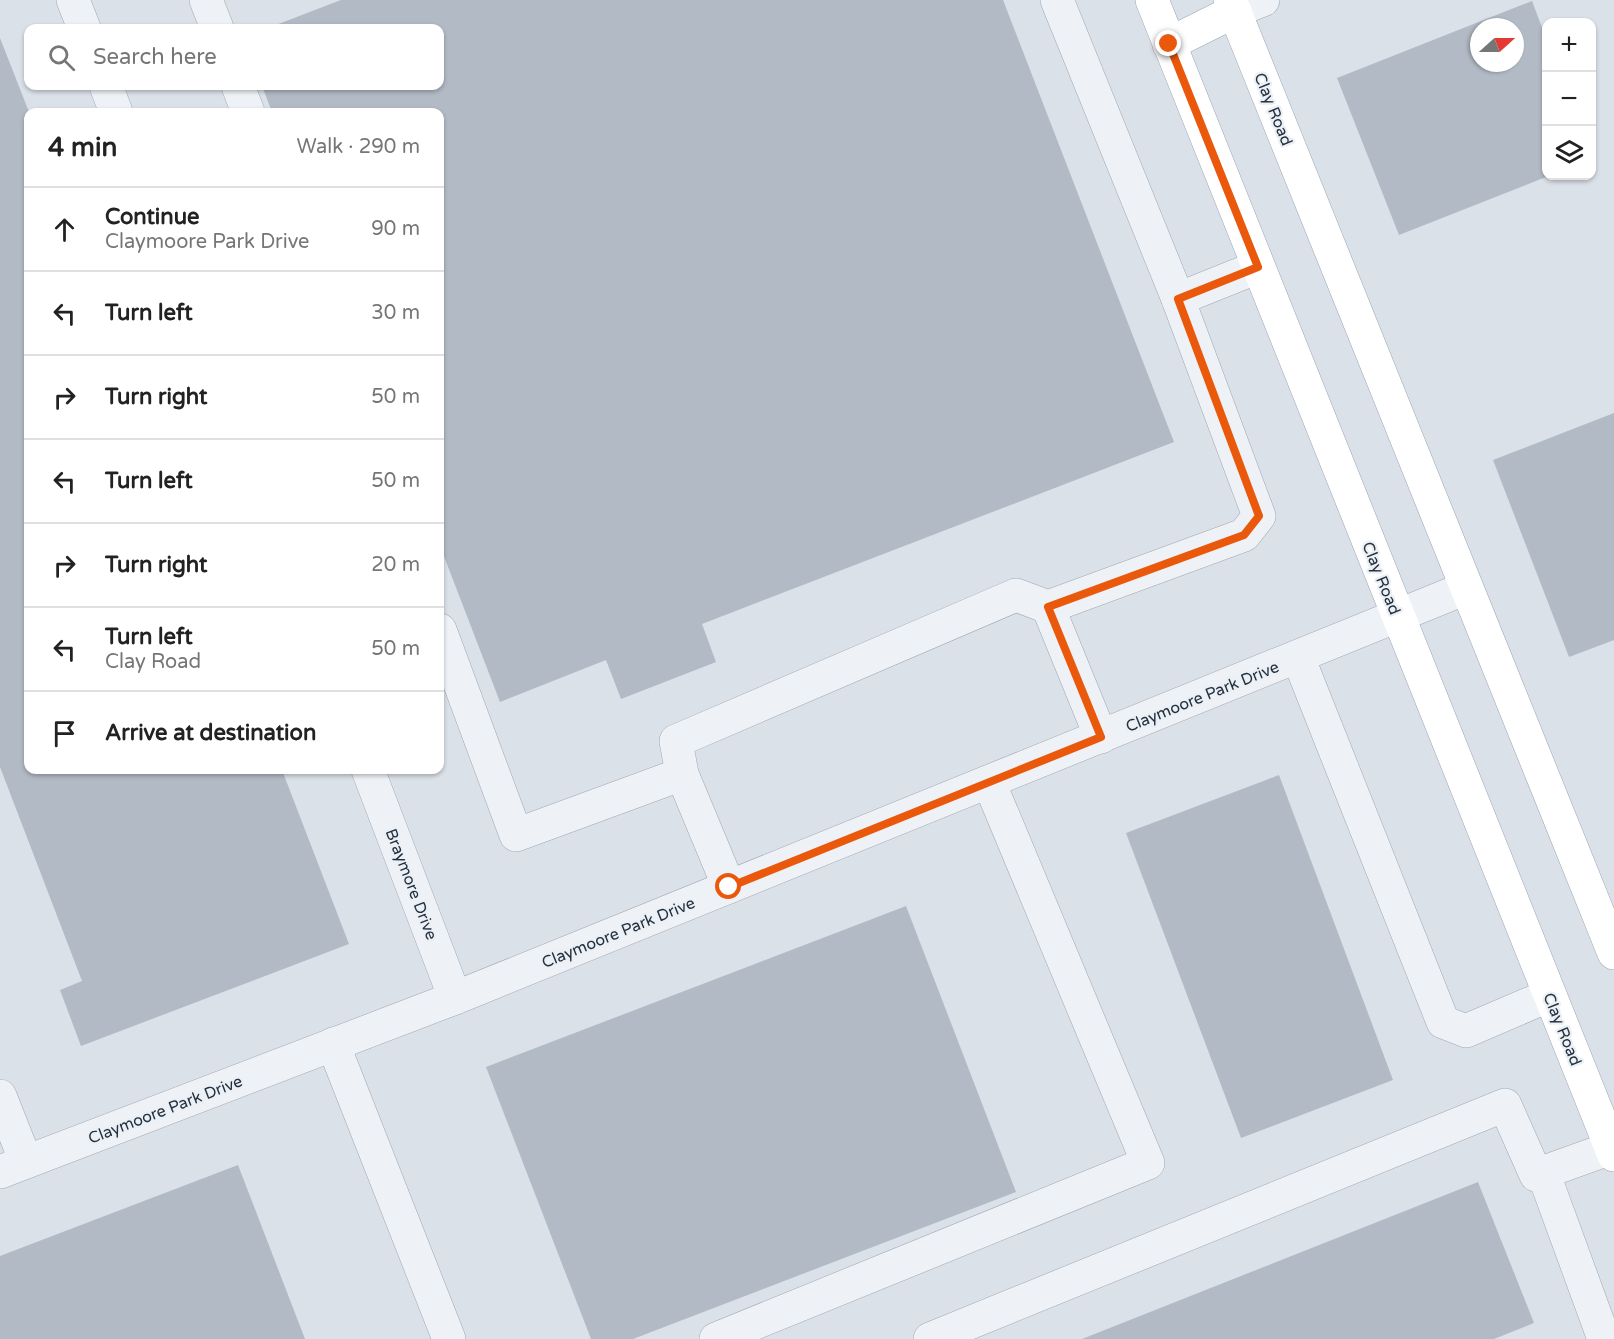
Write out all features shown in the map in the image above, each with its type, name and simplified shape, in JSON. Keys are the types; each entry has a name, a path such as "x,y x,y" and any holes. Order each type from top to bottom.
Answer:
{"main road":[{"name":"Clay Road","path":"1152,0 1397,617 1613,1150"},
{"name":"Clay Road","path":"1243,4 1466,588 1614,953"},
{"path":"1169,44 1243,4"}],"street":[{"path":"73,0 82,24"},
{"path":"206,0 215,24"},
{"path":"729,887 682,774 676,741 1016,596 1048,607 1244,535 1259,516 1178,299 1057,0"},
{"path":"108,90 114,108"},
{"path":"240,90 246,108"},
{"path":"1178,299 1258,267"},
{"name":"Claymoore Park Drive","path":"13,1167 456,998 1466,588"},
{"path":"1048,607 1101,737"},
{"path":"444,641 516,835 682,774"},
{"path":"1298,657 1443,1022 1466,1031 1550,995"},
{"name":"Braymore Drive","path":"370,774 456,998"},
{"path":"716,1339 1148,1163 989,782"},
{"path":"333,1044 449,1339"},
{"path":"0,1096 13,1167"},
{"path":"930,1339 1505,1105 1536,1175 1613,1150"},
{"path":"1544,1172 1604,1339"}],"building":[{"path":"341,0 1003,0 1174,442 702,624 716,662 621,699 606,660 500,702 444,556 444,108 270,108 264,90 444,90 444,24 278,24"},
{"path":"1532,1 1542,27 1542,179 1399,235 1337,78 1470,25 1470,72 1524,72 1524,18 1489,18"},
{"path":"0,38 27,108 24,108 24,774 284,774 349,944 81,1046 60,990 82,981 0,767"},
{"path":"1614,413 1614,640 1569,657 1493,460"},
{"path":"1279,775 1393,1080 1241,1138 1126,833"},
{"path":"906,906 1016,1192 633,1339 591,1339 486,1067"},
{"path":"238,1165 305,1339 0,1339 0,1256"},
{"path":"1478,1182 1534,1323 1494,1339 1082,1339"}],"route":[{"path":"729,887 1101,737 1048,607 1244,535 1259,516 1178,299 1258,267 1169,44"}]}
